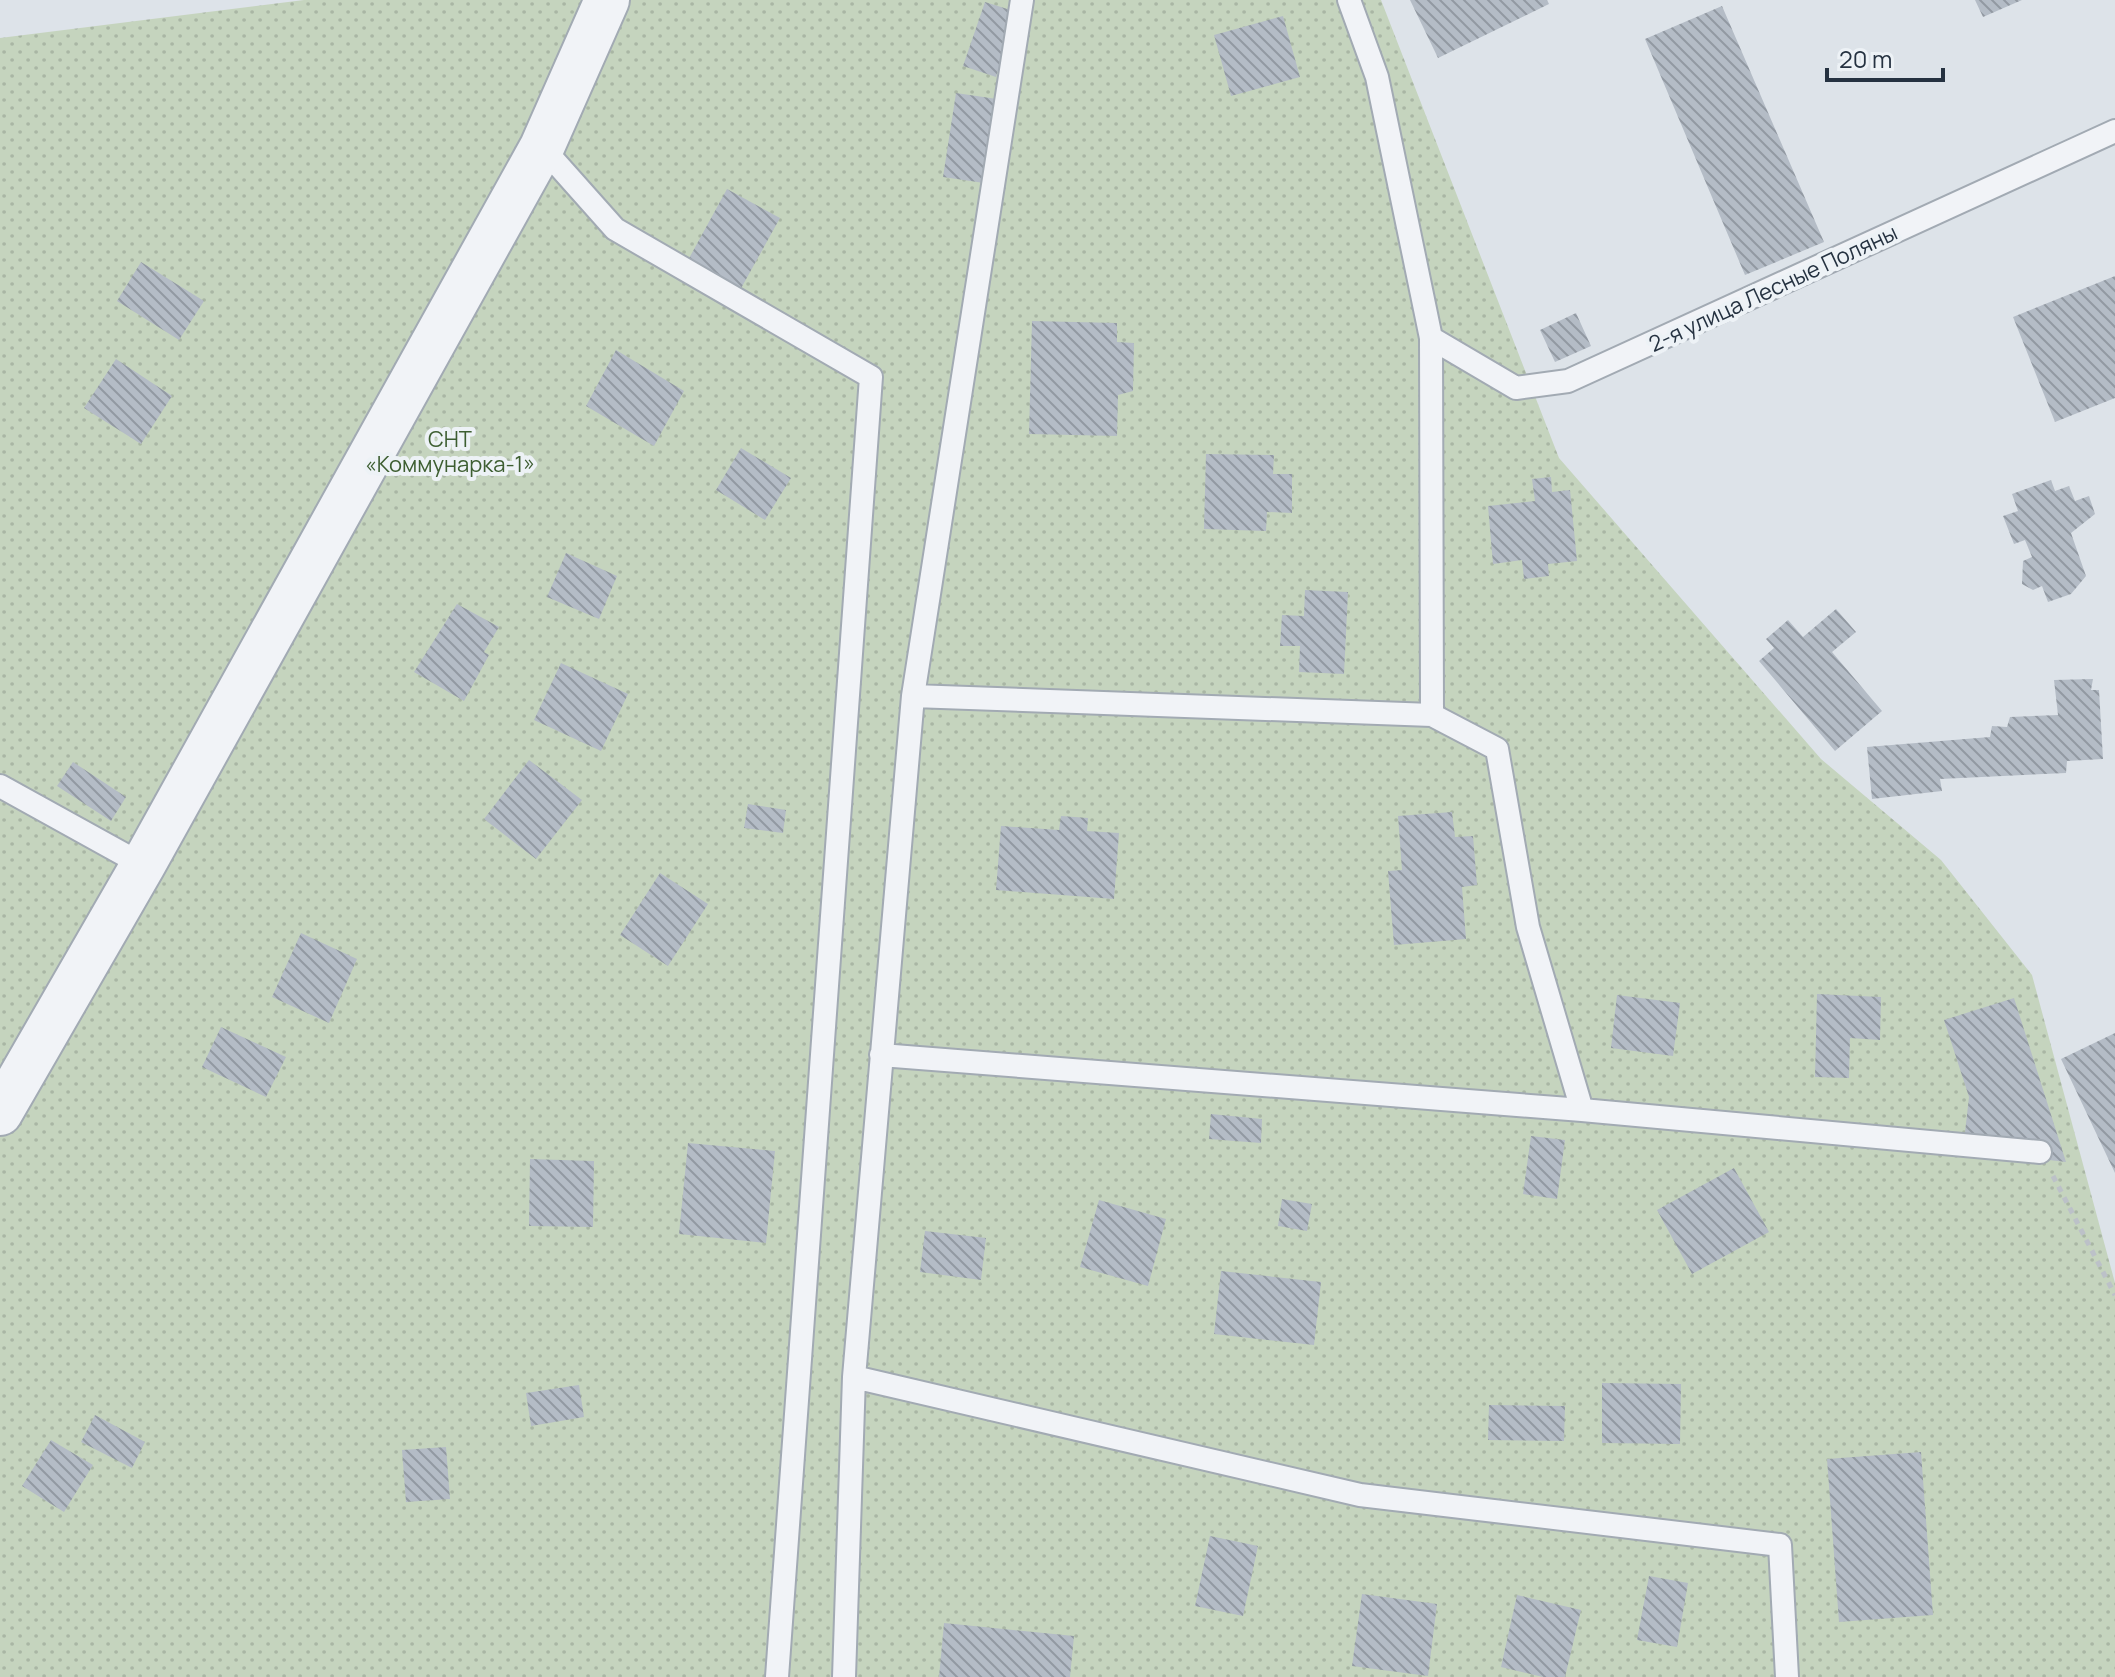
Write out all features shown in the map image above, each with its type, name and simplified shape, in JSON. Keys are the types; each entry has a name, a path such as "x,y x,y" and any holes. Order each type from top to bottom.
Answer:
{"street":[{"path":"0,1113 143,865 542,147 607,0"}],"lane":[{"path":"844,1677 854,1377 913,696 1022,0"},
{"path":"1349,0 1377,77 1431,338 1432,715"},
{"name":"2-я улица Лесные Поляны","path":"1431,338 1516,388 1568,381 2115,131"},
{"path":"542,147 615,229 871,377 777,1677"},
{"path":"913,696 1432,715 1497,749 1528,927 1582,1110"},
{"path":"0,786 143,865"},
{"path":"881,1055 1582,1110 2040,1152"},
{"path":"854,1377 1360,1495 1780,1545 1787,1677"}],"path":[{"path":"2040,1152 2115,1295"}],"green space":[{"name":"СНТ «Коммунарка-1»","path":"304,0 1381,0 1559,458 1821,759 1941,860 2032,975 2115,1283 2115,1677 0,1677 0,38"}],"building":[{"path":"1410,0 1547,0 1549,4 1438,58"},
{"path":"1975,0 2022,0 1983,17"},
{"path":"985,2 1017,12 996,77 963,66"},
{"path":"1722,6 1824,242 1745,275 1645,39"},
{"path":"1283,16 1300,77 1231,96 1214,35"},
{"path":"956,93 997,99 984,183 943,177"},
{"path":"727,189 780,218 739,292 687,262"},
{"path":"141,262 204,301 179,340 117,301"},
{"path":"2115,276 2115,398 2055,422 2013,317"},
{"path":"1576,313 1591,346 1555,362 1540,330"},
{"path":"1032,321 1117,323 1117,342 1134,343 1133,391 1118,395 1117,436 1029,434"},
{"path":"616,350 684,391 654,446 586,406"},
{"path":"116,359 172,396 141,444 84,408"},
{"path":"741,448 791,478 765,520 716,490"},
{"path":"1206,454 1274,455 1273,474 1292,474 1292,513 1267,512 1266,531 1204,529"},
{"path":"1551,477 1552,492 1570,490 1577,561 1548,564 1549,576 1524,579 1522,560 1493,564 1488,506 1535,501 1532,479"},
{"path":"2051,480 2055,491 2069,486 2075,501 2089,496 2095,514 2071,533 2086,576 2071,594 2048,602 2042,586 2033,590 2022,584 2023,561 2032,557 2025,540 2014,544 2003,516 2018,511 2012,494"},
{"path":"566,553 617,576 599,619 547,597"},
{"path":"1305,590 1348,592 1344,674 1299,672 1300,646 1280,646 1282,615 1304,616"},
{"path":"457,604 499,627 484,652 489,655 464,701 414,672"},
{"path":"1836,609 1856,632 1832,652 1882,711 1835,751 1759,661 1774,648 1766,639 1788,620 1803,637"},
{"path":"561,663 628,694 601,751 534,720"},
{"path":"2093,679 2091,690 2099,690 2103,759 2067,761 2066,773 1940,779 1942,791 1872,799 1867,747 1990,737 1992,726 2007,727 2010,717 2058,715 2054,680"},
{"path":"529,760 582,800 536,859 484,819"},
{"path":"73,762 126,797 111,821 57,786"},
{"path":"748,804 786,810 783,833 744,828"},
{"path":"1452,812 1455,837 1473,836 1477,885 1462,887 1466,939 1394,945 1388,871 1402,870 1398,816"},
{"path":"1061,816 1088,818 1087,831 1119,833 1114,899 996,890 1001,826 1059,830"},
{"path":"660,873 708,904 668,966 620,935"},
{"path":"301,933 357,959 329,1023 272,997"},
{"path":"1817,994 1881,997 1880,1040 1850,1038 1849,1078 1815,1077"},
{"path":"1617,995 1680,1003 1673,1056 1611,1048"},
{"path":"2014,998 2066,1162 1963,1150 1969,1097 1944,1020"},
{"path":"221,1027 286,1057 266,1097 202,1067"},
{"path":"2115,1033 2115,1173 2061,1059"},
{"path":"1211,1114 1262,1119 1261,1143 1209,1139"},
{"path":"1531,1136 1565,1140 1557,1199 1523,1194"},
{"path":"688,1143 775,1151 766,1243 679,1234"},
{"path":"530,1159 594,1161 593,1227 529,1226"},
{"path":"1734,1168 1769,1232 1692,1274 1657,1210"},
{"path":"1282,1199 1312,1204 1307,1231 1278,1226"},
{"path":"1099,1200 1166,1219 1148,1286 1080,1267"},
{"path":"925,1231 986,1238 981,1280 920,1272"},
{"path":"1221,1271 1321,1282 1314,1345 1214,1334"},
{"path":"1602,1383 1681,1384 1680,1444 1602,1443"},
{"path":"579,1385 584,1417 531,1426 526,1393"},
{"path":"1489,1405 1565,1406 1564,1441 1488,1440"},
{"path":"95,1415 145,1442 132,1468 81,1442"},
{"path":"51,1440 93,1465 64,1512 22,1486"},
{"path":"446,1447 450,1499 406,1502 402,1450"},
{"path":"1921,1452 1933,1615 1839,1622 1827,1459"},
{"path":"1210,1536 1258,1546 1243,1616 1195,1606"},
{"path":"1649,1576 1688,1583 1677,1647 1637,1640"},
{"path":"1362,1594 1437,1604 1428,1676 1352,1666"},
{"path":"1517,1595 1581,1610 1565,1677 1543,1677 1501,1667"},
{"path":"944,1623 1074,1636 1070,1677 939,1677"}]}
